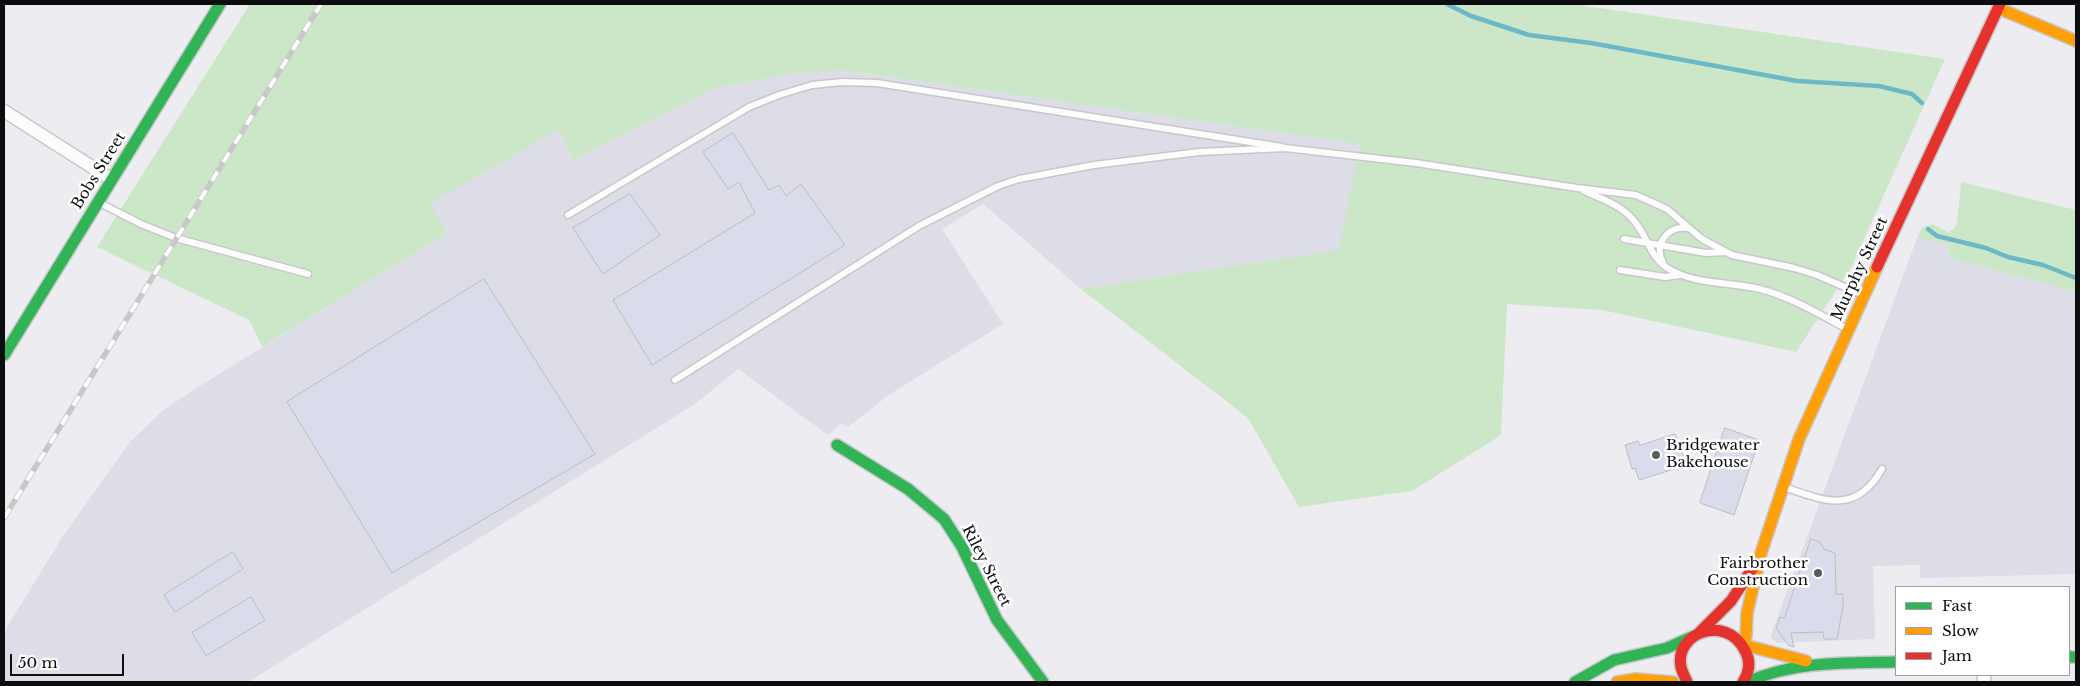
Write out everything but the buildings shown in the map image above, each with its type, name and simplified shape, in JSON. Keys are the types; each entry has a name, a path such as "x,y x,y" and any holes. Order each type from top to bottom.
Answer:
{"street":[{"name":"Bobs Street","path":"4,355 220,4"},
{"path":"1999,6 2076,40"},
{"name":"Murphy Street","path":"1743,682 1749,666 1744,644 1747,613 1761,553 1799,439 1999,6"},
{"path":"4,112 111,179"},
{"name":"Riley Street","path":"837,446 928,505 943,519 958,537 984,597 1004,632 1043,682"},
{"name":"Murphy Street","path":"1697,634 1731,601 1761,553"},
{"path":"1575,682 1614,660 1667,648 1707,630 1723,630 1731,633 1744,644 1784,657 1822,664"},
{"path":"1687,682 1682,672 1681,658 1685,646 1697,634"},
{"path":"1747,682 1776,671 1822,664 1895,662"},
{"path":"1617,682 1636,679 1673,682"}],"lane":[{"path":"568,215 733,115 779,94 828,83 877,83 1170,128 1285,148 1416,163 1577,188 1625,192 1644,197 1667,209 1702,239 1727,252 1817,275 1864,296"},
{"path":"675,380 919,226 998,186 1019,179 1094,164 1199,152 1285,148"},
{"path":"1577,188 1610,202 1627,213 1639,226 1656,258 1666,268 1680,275 1767,291 1805,306 1848,330"},
{"path":"98,202 141,224 176,238 308,274"},
{"path":"1666,268 1661,258 1660,245 1664,236 1671,230 1689,228"},
{"path":"1624,239 1713,254 1727,252"},
{"path":"1620,270 1666,277 1680,275"},
{"path":"1782,487 1820,499 1849,500 1867,490 1882,470"}],"shaded area":[{"path":"842,70 1360,144 1340,250 1081,289 983,204 942,229 1003,324 890,394 848,427 841,423 828,435 738,369 695,404 248,682 4,682 4,632 63,536 130,442 161,412 195,389 447,233 428,204 558,130 573,160 716,88 790,74"},
{"path":"1917,238 1948,244 1949,258 2076,292 2076,574 1920,578 1920,565 1873,566 1875,639 1777,643 1771,638 1771,635"}],"green space":[{"path":"250,4 1573,4 1945,59 1851,268 1796,352 1602,310 1507,304 1501,435 1412,491 1299,507 1248,418 1081,289 1339,250 1360,144 842,70 790,74 716,88 573,160 558,130 429,204 447,233 262,347 249,320 97,247"},
{"path":"1961,182 2076,210 2076,292 1949,258 1948,244 1917,238 1922,228 1933,224 1948,232 1954,229 1957,223"}],"waterway":[{"path":"1447,4 1471,16 1529,35 1591,43 1797,81 1879,86 1912,94 1922,103"},
{"path":"1928,229 1937,236 1986,248 2008,257 2043,265 2076,278"}],"railway":[{"path":"4,518 321,4"}],"traffic: fast":[{"path":"4,355 220,4"},
{"path":"837,445 908,489 944,519 962,547 997,620 1043,682"},
{"path":"1575,682 1614,660 1667,648 1692,637"},
{"path":"2070,657 2076,657"},
{"path":"1747,682 1783,670 1820,664 1895,662"}],"traffic: slow":[{"path":"1998,8 2076,41"},
{"path":"1743,643 1746,636 1747,613 1761,553 1799,439 1877,267"},
{"path":"1744,645 1806,661"},
{"path":"1617,682 1636,679 1673,682"}],"traffic: jam":[{"path":"1877,267 2000,4"},
{"path":"1700,632 1731,601 1754,566"},
{"path":"1687,682 1681,667 1681,655 1685,645 1693,637 1703,632 1714,630 1725,632 1736,638 1744,649 1748,657 1749,666 1743,682"}],"place":[{"name":"Bridgewater Bakehouse","path":"1656,455"},
{"name":"Fairbrother Construction","path":"1818,573"}]}
